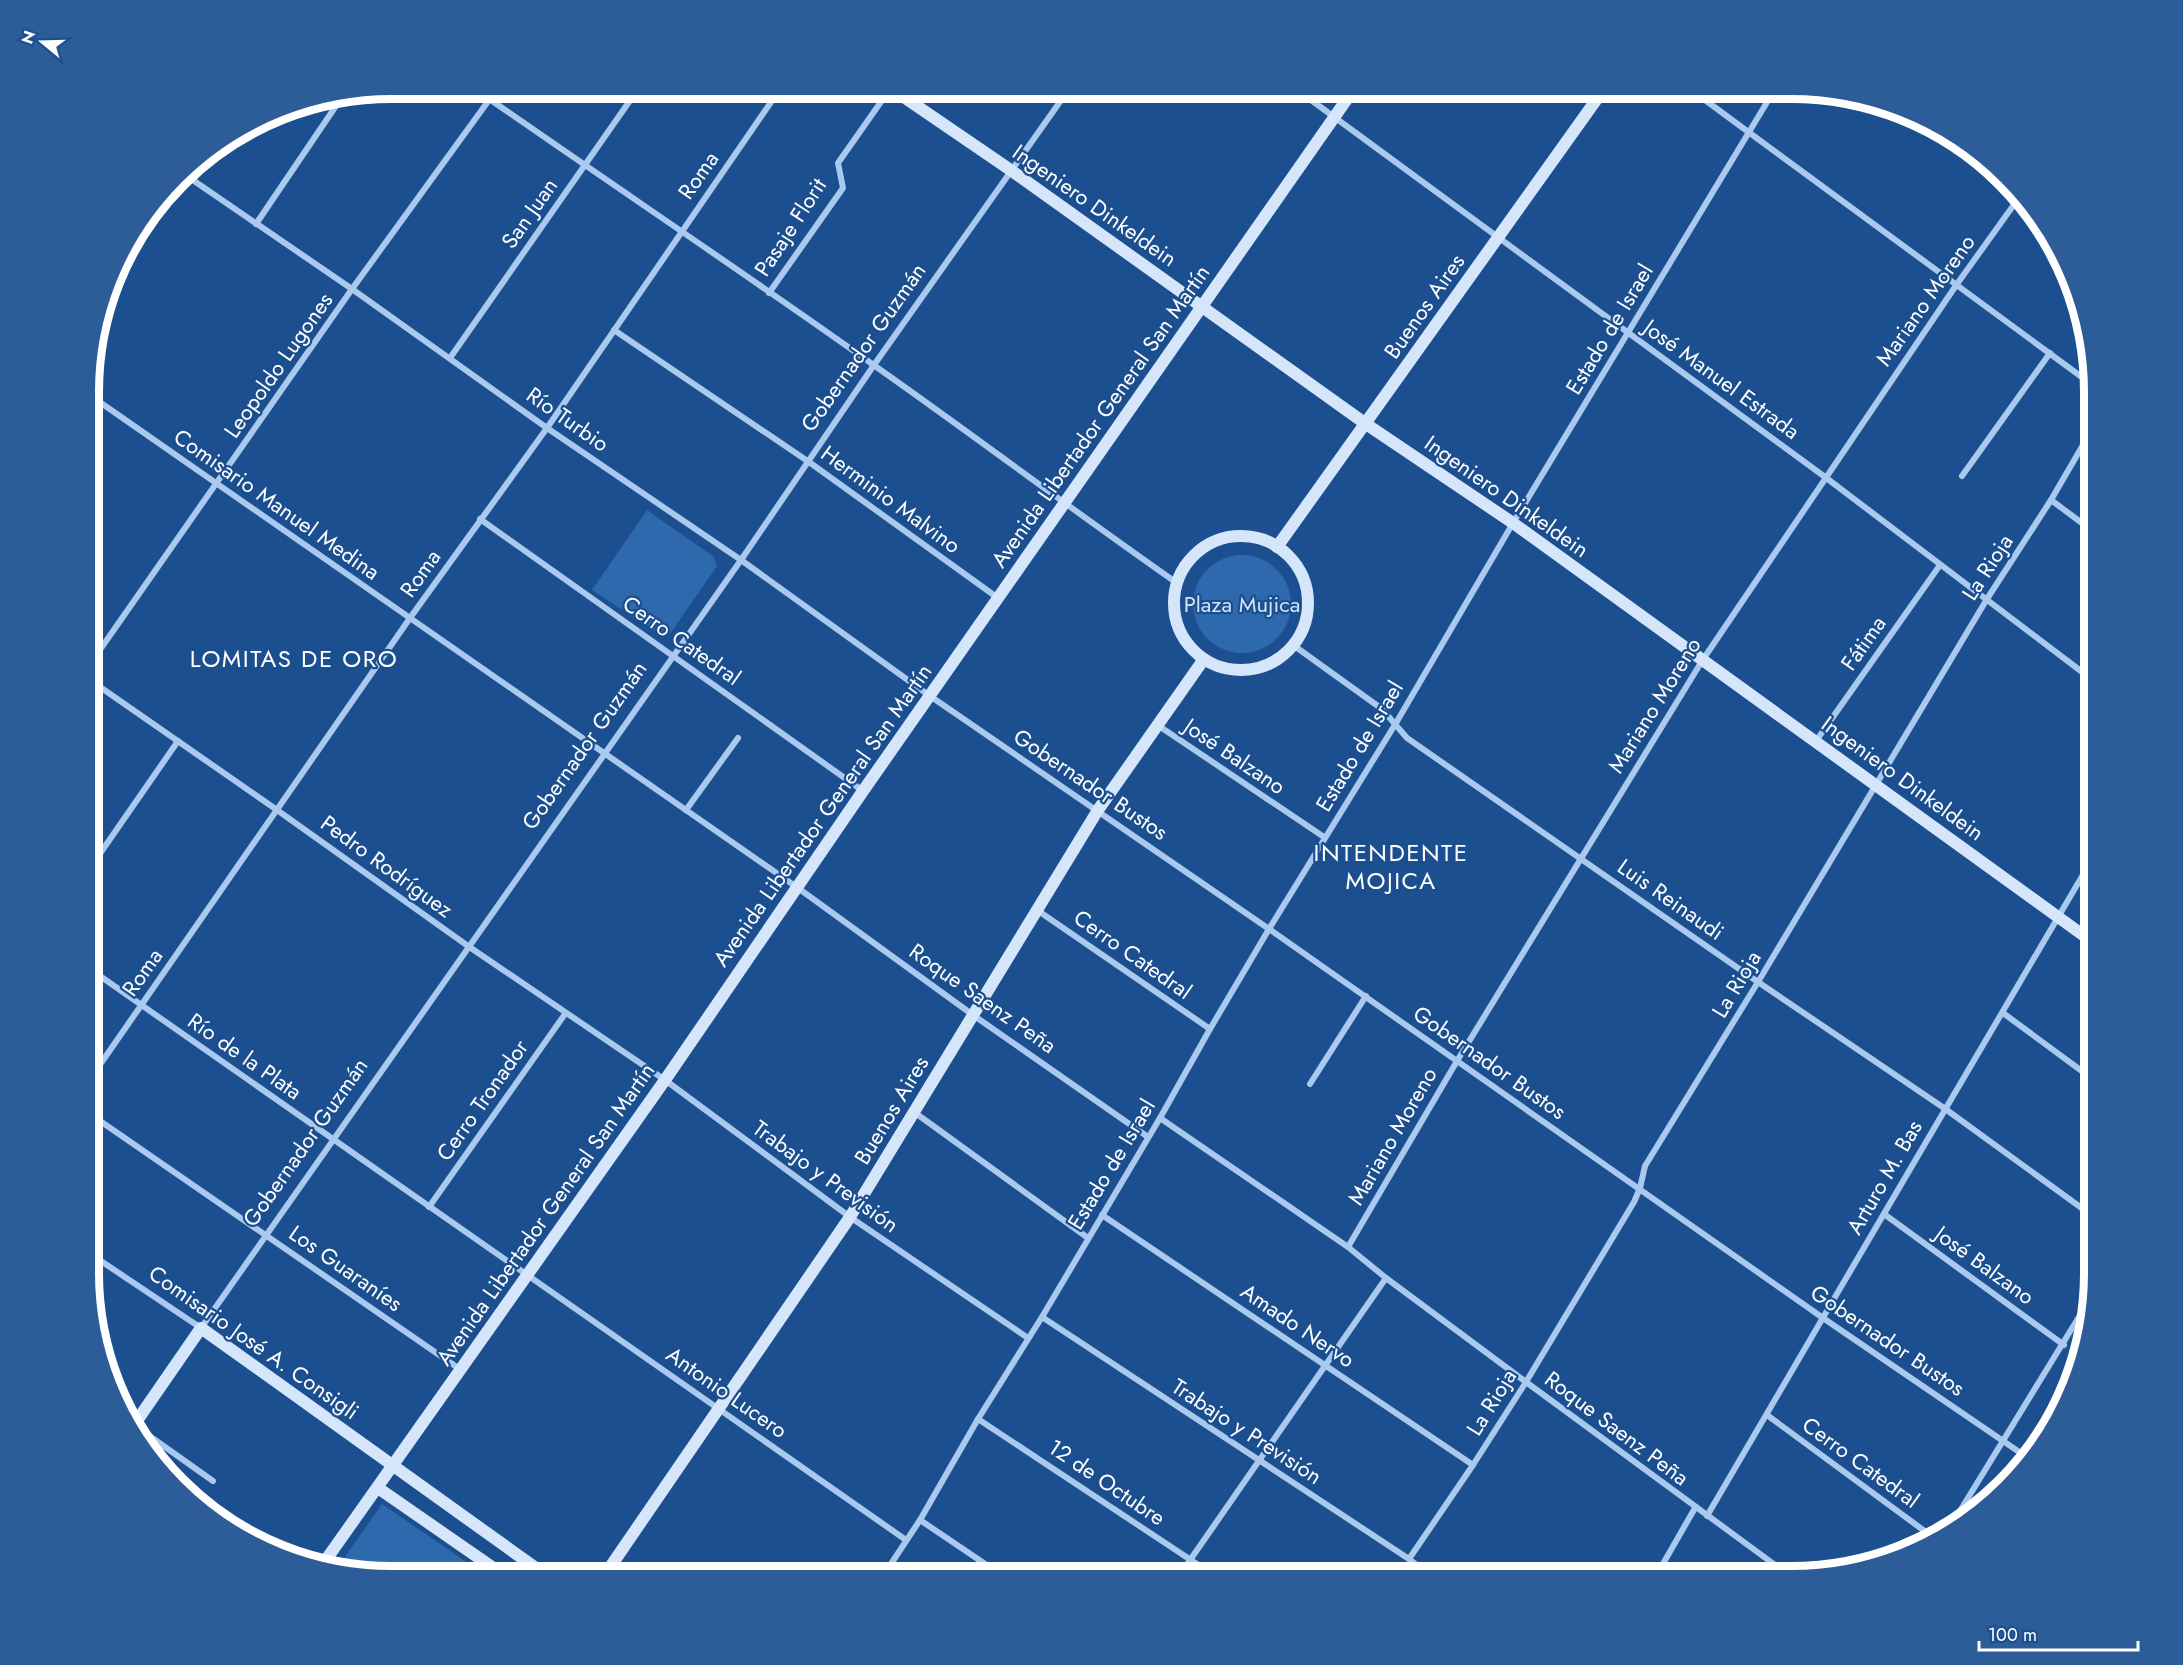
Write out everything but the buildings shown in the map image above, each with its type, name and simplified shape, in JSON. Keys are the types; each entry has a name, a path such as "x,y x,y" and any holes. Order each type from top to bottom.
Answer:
{"main road":[{"name":"Ingeniero Dinkeldein","path":"906,99 1012,171 1366,424 1513,523 2084,936"},
{"name":"Avenida Libertador General San Martín","path":"327,1558 665,1080 863,791 1347,99"},
{"name":"Buenos Aires","path":"1277,547 1597,99"},
{"path":"1244,536 1262,539 1277,547 1294,562 1304,581 1308,603 1304,625 1293,645 1279,658 1261,667 1241,670 1222,668 1204,659 1188,645 1178,626 1174,604 1177,583 1184,567 1210,543 1227,537 1244,536"},
{"name":"Buenos Aires","path":"611,1566 850,1216 1098,810 1156,724 1204,659"},
{"name":"Gobernador Guzmán","path":"138,1419 201,1328"},
{"name":"Comisario José A. Consigli","path":"201,1328 533,1566"},
{"path":"378,1488 491,1566"}],"street":[{"path":"490,99 874,365 1064,504 1177,583"},
{"name":"Leopoldo Lugones","path":"99,651 352,289 490,99"},
{"name":"San Juan","path":"450,358 631,99"},
{"name":"Roma","path":"99,1066 410,618 547,428 773,99"},
{"name":"Pasaje Florit","path":"769,293 843,188 838,164 884,99"},
{"name":"Gobernador Guzmán","path":"201,1328 1062,99"},
{"name":"José Manuel Estrada","path":"1310,99 1825,477 2084,673"},
{"path":"1704,99 2083,378"},
{"name":"Estado de Israel","path":"889,1566 920,1520 978,1419 1042,1317 1269,929 1769,99"},
{"path":"256,224 337,105"},
{"name":"Río Turbio","path":"191,179 352,289 547,428 741,560 930,696"},
{"name":"Mariano Moreno","path":"1348,1247 1457,1061 1702,661 1956,284 2015,204"},
{"name":"Herminio Malvino","path":"614,330 809,462 998,599"},
{"path":"1962,476 2050,353"},
{"name":"Comisario Manuel Medina","path":"99,402 798,888"},
{"name":"La Rioja","path":"1409,1559 1526,1382 1634,1202 1645,1166 1987,599 2051,500 2084,443"},
{"path":"2051,500 2084,525"},
{"name":"Cerro Catedral","path":"480,519 863,791"},
{"name":"Fátima","path":"1816,741 1940,565"},
{"name":"Luis Reinaudi","path":"1293,645 1382,709 1407,738 1944,1108 2084,1210"},
{"name":"Pedro Rodríguez","path":"99,686 565,1014 665,1080"},
{"name":"Gobernador Bustos","path":"930,696 1098,810 1823,1318 2021,1453"},
{"name":"José Balzano","path":"1156,724 1324,837"},
{"path":"686,810 738,738"},
{"path":"99,855 178,741"},
{"name":"Arturo M. Bas","path":"1707,1516 1944,1108 2003,1013 2084,873"},
{"name":"Roque Saenz Peña","path":"798,888 973,1015 1148,1137"},
{"name":"Cerro Catedral","path":"1036,909 1210,1029"},
{"name":"Río de la Plata","path":"99,975 528,1275"},
{"path":"1310,1084 1365,996"},
{"path":"2003,1013 2084,1073"},
{"name":"Cerro Tronador","path":"429,1207 565,1014"},
{"name":"Trabajo y Previsión","path":"665,1080 850,1216 1028,1338"},
{"path":"914,1112 1088,1238"},
{"name":"Roque Saenz Peña","path":"1160,1118 1348,1247 1386,1278 1776,1566"},
{"name":"Los Guaraníes","path":"99,1120 462,1370"},
{"name":"José Balzano","path":"1884,1214 2064,1345"},
{"name":"Amado Nervo","path":"1102,1215 1473,1465"},
{"name":"Comisario José A. Consigli","path":"99,1260 201,1328"},
{"name":"Antonio Lucero","path":"528,1275 906,1540"},
{"path":"1185,1566 1386,1278"},
{"name":"Trabajo y Previsión","path":"1042,1317 1409,1559 1415,1566"},
{"path":"1959,1513 2080,1317"},
{"name":"Cerro Catedral","path":"1767,1415 1927,1533"},
{"name":"12 de Octubre","path":"978,1419 1200,1566"},
{"path":"147,1434 213,1481"},
{"path":"1662,1566 1695,1508"},
{"path":"920,1520 988,1566"}],"green space":[{"path":"647,510 714,557 717,566 670,634 661,635 592,590"},
{"name":"Plaza Mujica","path":"1242,555 1261,559 1277,569 1287,585 1291,604 1287,623 1277,639 1261,649 1242,653 1223,649 1207,639 1197,623 1193,604 1197,585 1207,569 1223,559"},
{"path":"382,1504 472,1566 392,1566 342,1561"}],"district":[{"name":"LOMITAS DE ORO","path":"294,658"},
{"name":"INTENDENTE MOJICA","path":"1391,866"}]}
